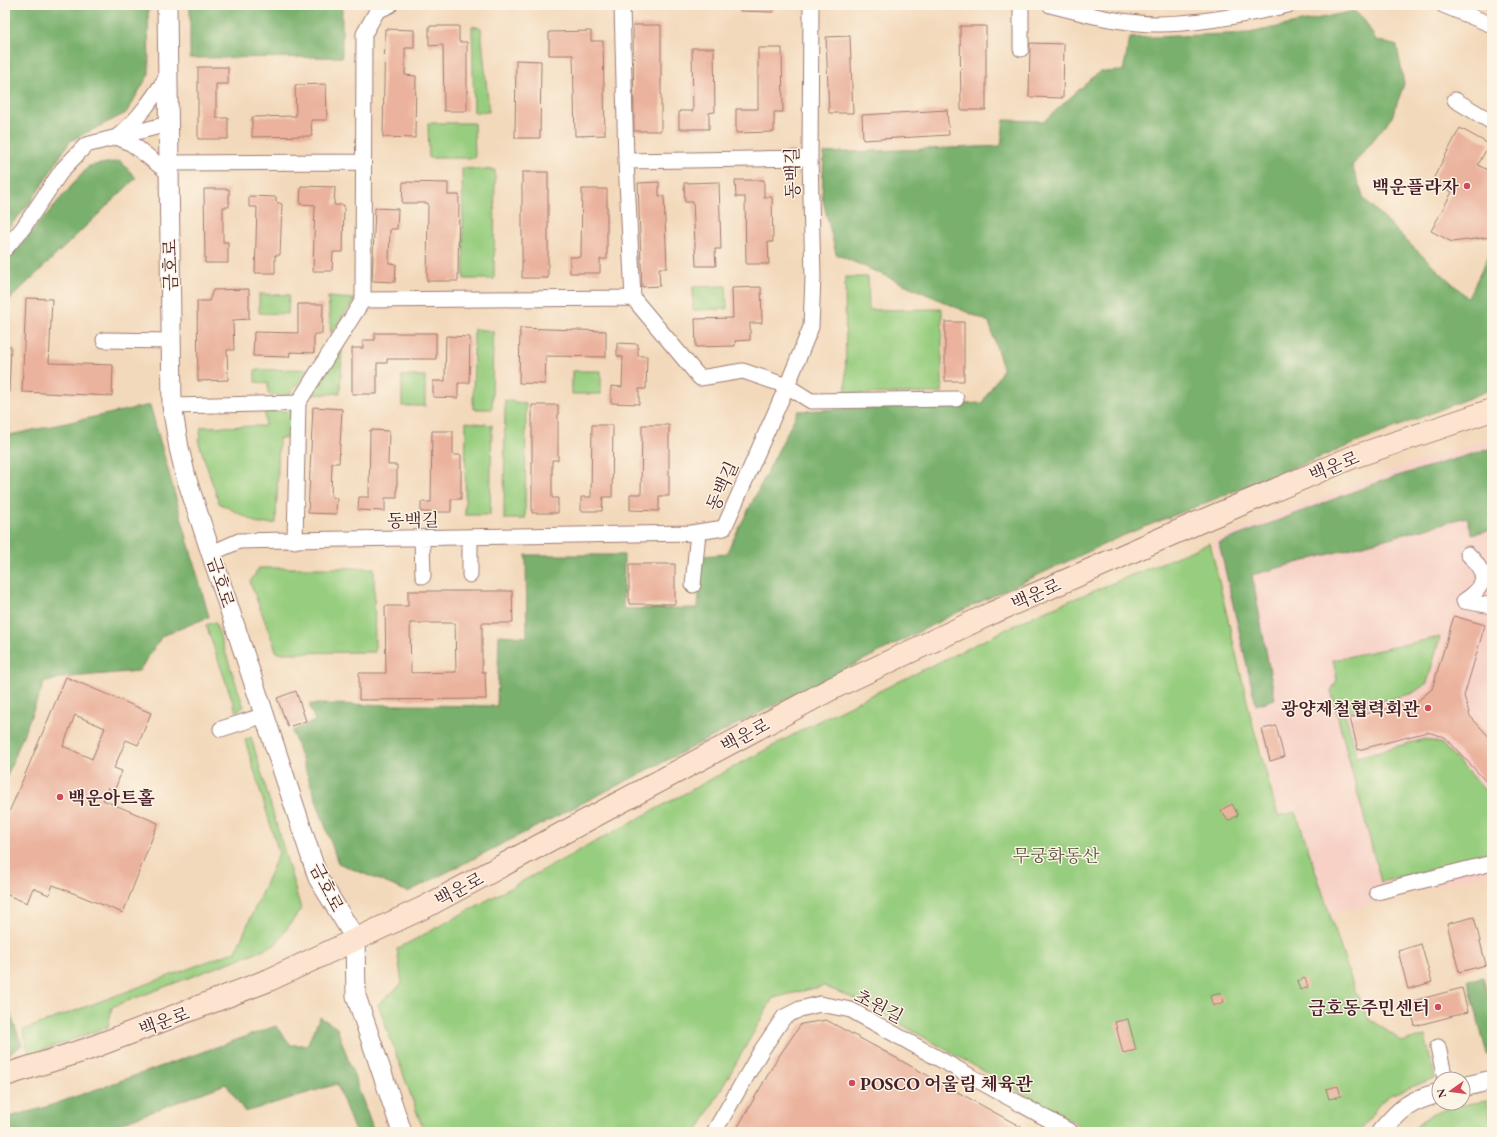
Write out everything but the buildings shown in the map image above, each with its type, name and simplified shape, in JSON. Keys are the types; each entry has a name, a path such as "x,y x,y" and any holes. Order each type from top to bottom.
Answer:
{"main road":[{"name":"백운로","path":"5,1075 88,1049 269,980 355,938 425,907 831,689 978,620 1162,538 1353,457 1492,410"}],"street":[{"name":"금호로","path":"167,5 172,406 179,448 186,477 318,878 355,938"},
{"path":"295,541 298,403 363,300 364,34 377,11 390,5"},
{"path":"622,5 626,161 633,298 700,378 743,371 787,386 811,401 956,399"},
{"name":"동백길","path":"212,553 239,541 698,532 724,528 787,386 811,327 813,278 810,158 811,5"},
{"path":"1021,5 1021,49"},
{"path":"1050,5 1097,17 1158,24 1220,19 1288,5"},
{"path":"1443,5 1492,25"},
{"path":"117,137 133,124 141,115 168,75"},
{"path":"1455,100 1492,122"},
{"path":"5,249 23,228 73,158 86,146 168,124"},
{"path":"117,137 137,147 169,168 363,162"},
{"path":"626,161 810,158"},
{"path":"363,300 633,298"},
{"path":"104,340 171,341"},
{"path":"172,406 298,403"},
{"path":"693,585 698,532"},
{"path":"470,537 470,575"},
{"path":"422,538 423,576"},
{"path":"1492,563 1468,554 1480,565 1483,577 1478,591 1464,601 1492,606"},
{"path":"221,729 265,715"},
{"path":"1377,892 1492,863"},
{"path":"355,938 356,996 402,1132"},
{"name":"초원길","path":"714,1132 761,1051 784,1017 800,1009 820,1004 851,1010 1071,1132"},
{"path":"1438,1047 1443,1071"},
{"path":"1471,1085 1492,1080"},
{"path":"1381,1132 1398,1112 1418,1099 1431,1095"}],"shaded area":[{"path":"1492,439 1492,872 1331,914 1297,810 1279,814 1213,540 1402,466"}],"green space":[{"path":"5,5 148,5 149,74 126,113 70,141 31,202 5,232"},
{"path":"190,5 344,5 342,7 342,57 190,58"},
{"path":"1354,11 1363,18 1376,40 1397,46 1404,84 1392,117 1352,166 1364,199 1468,298 1492,249 1492,389 1122,536 948,617 408,892 338,863 292,731 315,721 309,704 497,706 499,635 527,637 526,555 624,555 623,609 698,608 702,556 726,554 798,411 982,403 1003,369 989,322 836,254 822,196 824,153 1001,146 1004,120 1044,121 1099,72 1123,71 1130,38 1249,33"},
{"path":"472,26 481,28 489,112 474,112"},
{"path":"428,123 474,123 475,158 429,158"},
{"path":"120,161 136,178 5,304 5,262 89,166"},
{"path":"462,168 495,170 494,279 464,279"},
{"path":"845,277 868,277 869,310 942,309 942,393 846,394"},
{"path":"726,286 727,309 693,310 693,287"},
{"path":"259,294 289,295 288,314 259,313"},
{"path":"328,297 355,299 331,333"},
{"path":"474,329 493,331 492,409 473,409"},
{"path":"342,350 340,393 311,395"},
{"path":"309,369 288,396 268,394 268,383 255,382 255,370"},
{"path":"572,371 601,371 601,394 572,394"},
{"path":"402,376 425,376 425,406 402,406"},
{"path":"505,400 526,404 525,519 504,519"},
{"path":"150,405 209,617 162,636 139,671 60,678 44,683 5,781 5,436"},
{"path":"265,411 295,411 295,439 279,438 276,523 259,524 219,503 199,443 201,427 265,426"},
{"path":"466,422 492,425 490,515 465,515"},
{"path":"1492,448 1492,530 1472,534 1467,517 1252,575 1275,699 1256,705 1219,543 1384,480"},
{"name":"무궁화동산","path":"1210,543 1252,722 1278,816 1296,812 1354,988 1368,1018 1403,1042 1425,1036 1433,1071 1431,1071 1431,1080 1390,1095 1377,1107 1360,1132 1091,1132 860,1001 824,986 773,998 697,1132 424,1132 378,1004 402,984 397,949 828,716 1042,612"},
{"path":"259,568 374,568 375,652 277,653 250,582"},
{"path":"215,622 244,707 236,711 206,625"},
{"path":"1440,637 1427,683 1413,693 1345,712 1357,757 1425,739 1442,744 1492,798 1492,854 1381,882 1331,691 1337,680 1333,660"},
{"path":"251,737 301,909 275,945 112,1007 108,1027 29,1055 23,1030 236,951 279,853 245,740"},
{"path":"1483,977 1492,1012 1492,1054 1487,1055 1468,980"},
{"path":"5,1000 22,1045 5,1057"},
{"path":"320,1017 337,1028 374,1132 355,1132 337,1084 245,1112 226,1084 97,1132 5,1132 5,1118 43,1108 276,1026 291,1045 307,1045"},
{"path":"1487,1101 1492,1132 1410,1132 1426,1118 1440,1111 1471,1111 1471,1103"}],"place":[{"name":"백운플라자","path":"1467,186"},
{"name":"광양제철협력회관","path":"1428,708"},
{"name":"백운아트홀","path":"60,797"},
{"name":"금호동주민센터","path":"1438,1007"},
{"name":"POSCO 어울림 체육관","path":"852,1083"}]}
